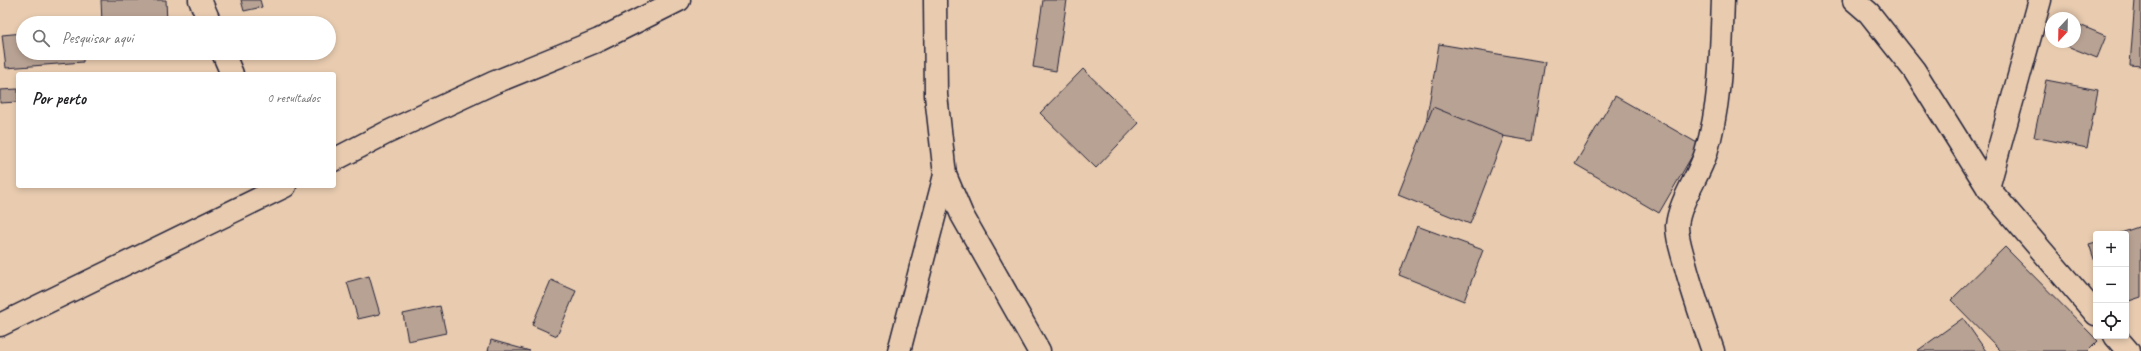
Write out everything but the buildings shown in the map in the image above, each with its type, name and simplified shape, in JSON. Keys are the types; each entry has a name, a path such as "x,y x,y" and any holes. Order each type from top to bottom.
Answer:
{"street":[{"path":"200,0 207,16"},
{"path":"336,159 386,133 492,83 599,40 679,0"},
{"path":"935,0 936,95 945,175 962,215 1039,351"},
{"path":"1713,351 1678,239 1678,226 1680,214 1706,154 1714,120 1721,76 1723,0"},
{"path":"1854,0 1869,13 1914,70 1988,188 2093,310"},
{"path":"1988,188 2040,0"},
{"path":"226,60 231,72"},
{"path":"900,351 945,175"},
{"path":"0,325 281,188"},
{"path":"2118,339 2128,351"}]}
